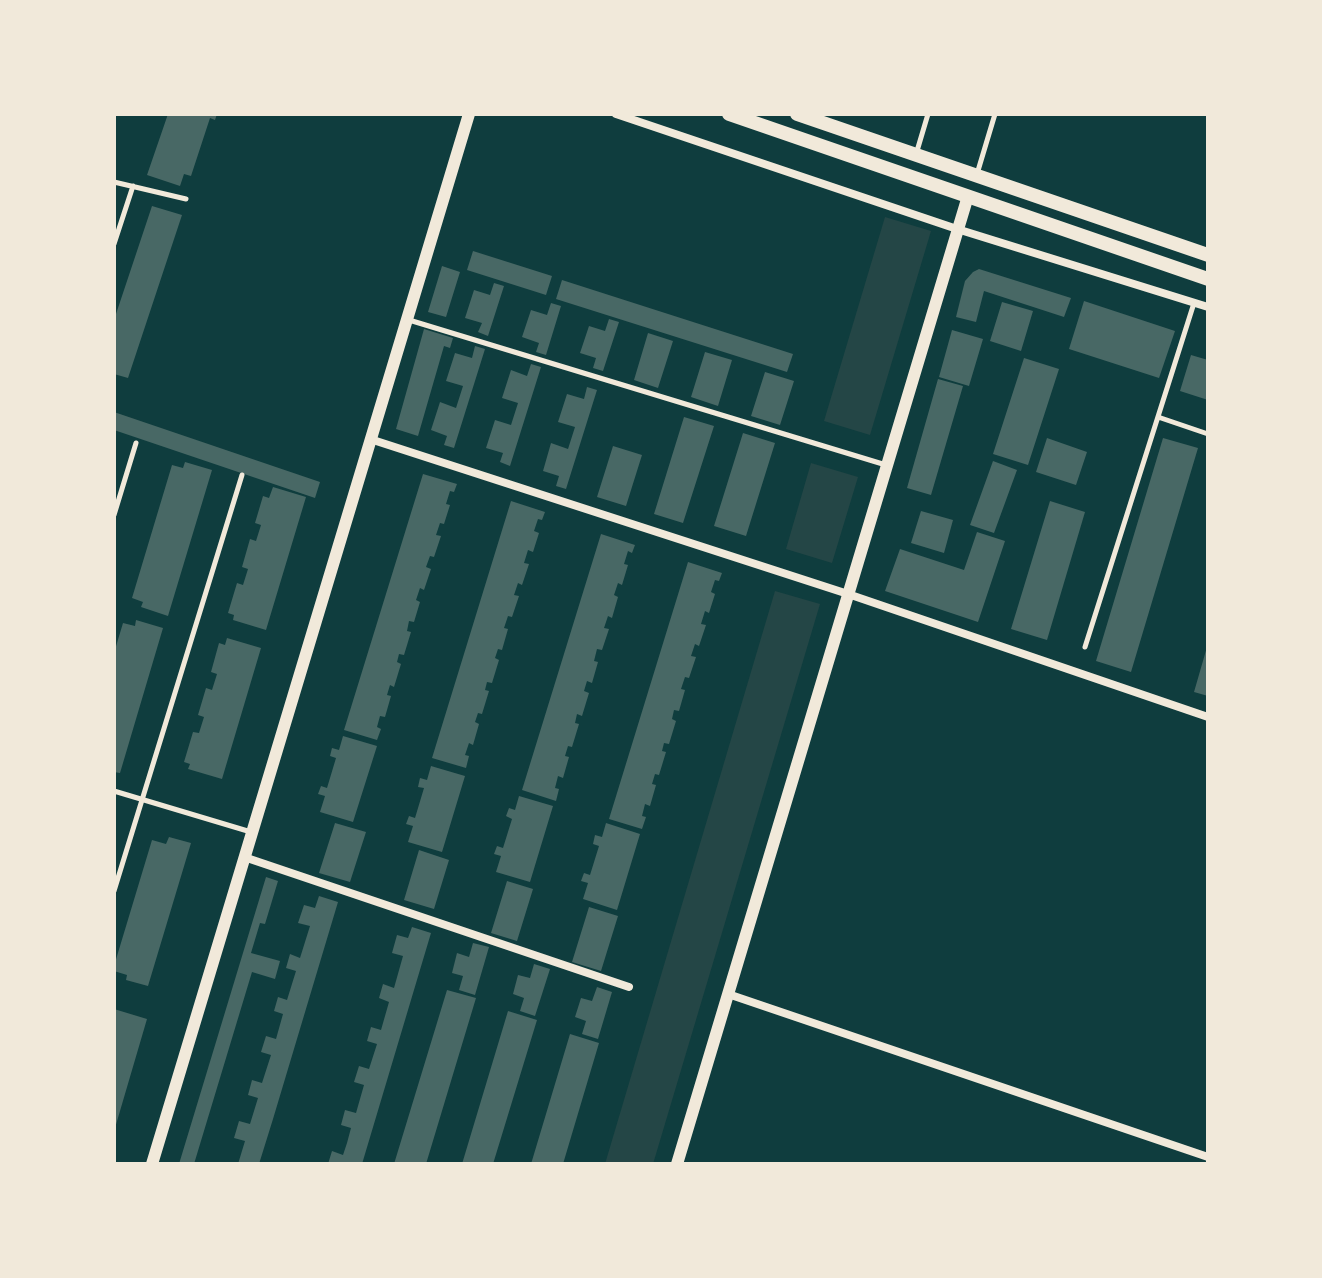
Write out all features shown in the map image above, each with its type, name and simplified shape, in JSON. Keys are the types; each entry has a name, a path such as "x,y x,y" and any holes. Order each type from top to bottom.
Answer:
{"main road":[{"path":"729,114 1208,279"},
{"path":"797,114 1208,255"}],"street":[{"path":"152,1164 469,114"},
{"path":"616,114 957,229 1208,307"},
{"path":"677,1164 968,196"},
{"path":"370,439 848,594 1208,717"},
{"path":"244,857 629,987"},
{"path":"728,994 1208,1157"}],"lane":[{"path":"916,155 928,114"},
{"path":"977,176 995,114"},
{"path":"114,182 186,199"},
{"path":"114,244 133,186"},
{"path":"1085,647 1194,302"},
{"path":"407,319 887,465"},
{"path":"1158,417 1208,434"},
{"path":"114,515 136,443"},
{"path":"114,891 242,475"},
{"path":"114,791 252,832"}],"shaded area":[{"path":"885,217 931,231 870,435 824,421"},
{"path":"811,463 858,477 832,563 786,549"},
{"path":"775,591 820,604 653,1164 605,1164"}],"building":[{"path":"168,114 217,114 215,120 210,118 191,176 184,174 180,186 147,175"},
{"path":"152,206 182,215 128,378 114,374 114,320"},
{"path":"473,251 552,276 546,295 467,270"},
{"path":"442,266 460,272 446,317 428,312"},
{"path":"979,269 1071,298 1064,317 984,291 976,322 956,317 965,281"},
{"path":"562,280 793,354 787,372 556,299"},
{"path":"494,283 504,286 488,336 478,332 482,323 465,318 474,290 490,295"},
{"path":"1084,301 1175,331 1159,378 1069,349"},
{"path":"1002,302 1033,311 1021,351 990,341"},
{"path":"551,303 561,306 546,355 536,352 539,343 522,337 531,310 547,315"},
{"path":"609,319 619,322 603,371 593,368 596,358 580,353 589,326 605,331"},
{"path":"424,329 453,338 450,348 444,346 418,436 396,429"},
{"path":"952,330 983,339 969,386 939,377"},
{"path":"648,333 673,341 658,388 634,380"},
{"path":"475,346 485,349 454,448 444,445 447,436 431,430 440,402 456,408 463,386 446,381 455,353 472,358"},
{"path":"705,352 732,360 718,406 691,397"},
{"path":"1191,355 1208,360 1208,400 1180,391"},
{"path":"1024,358 1059,369 1028,465 993,454"},
{"path":"531,364 541,367 510,466 500,462 503,453 486,448 495,420 511,425 518,403 502,398 511,370 527,376"},
{"path":"765,372 794,381 780,425 751,416"},
{"path":"938,379 963,386 931,495 907,488"},
{"path":"587,387 597,390 566,489 556,486 559,476 543,471 551,443 568,449 575,427 558,422 567,394 584,399"},
{"path":"114,412 320,482 315,498 114,430"},
{"path":"684,417 714,426 683,523 654,514"},
{"path":"743,433 775,443 746,536 714,526"},
{"path":"1047,438 1087,452 1076,485 1036,472"},
{"path":"1163,438 1198,448 1131,672 1096,661"},
{"path":"613,446 642,455 626,506 597,497"},
{"path":"993,461 1017,470 994,533 970,525"},
{"path":"185,462 212,470 168,616 141,607 143,602 132,598 172,465 183,468"},
{"path":"423,474 457,484 454,492 450,491 446,504 450,505 444,524 440,523 436,535 441,536 434,557 430,556 426,567 431,569 424,590 420,588 416,600 420,602 414,622 409,621 407,631 411,632 404,655 399,654 397,662 401,664 394,687 390,685 387,695 391,696 385,717 380,716 377,727 381,729 377,740 344,730"},
{"path":"273,487 306,497 266,630 233,620 234,615 228,613 237,583 243,585 248,569 242,567 250,539 256,541 261,525 255,523 263,496 269,498"},
{"path":"511,501 545,512 542,520 538,519 534,531 539,533 533,552 528,550 524,563 529,564 522,585 518,583 514,595 519,596 512,617 508,616 504,628 508,629 502,650 498,649 495,658 499,660 492,683 487,682 485,690 489,691 482,714 478,713 475,722 479,724 473,745 469,743 465,755 469,756 466,768 432,758"},
{"path":"1050,501 1085,512 1047,640 1011,629"},
{"path":"921,511 953,520 944,553 911,543"},
{"path":"977,532 1005,541 978,622 885,591 900,549 964,570"},
{"path":"601,534 635,545 632,553 628,551 624,564 628,565 622,585 618,583 614,595 618,597 612,618 608,616 604,628 609,629 602,650 597,649 594,661 598,662 592,683 587,681 584,691 589,693 582,716 577,714 575,723 579,724 572,747 568,746 565,756 569,757 563,778 558,776 556,801 522,790"},
{"path":"688,562 722,573 719,581 715,580 711,592 715,594 709,613 705,611 701,624 706,625 699,646 695,644 691,656 696,657 689,678 685,677 681,689 685,690 679,711 674,710 672,719 676,721 669,744 664,743 662,751 666,752 659,775 655,774 652,784 656,785 650,806 645,804 642,816 646,817 642,829 609,819"},
{"path":"136,620 163,628 120,773 114,772 114,653 123,623 135,626"},
{"path":"227,638 261,648 222,779 188,769 190,764 184,762 193,732 199,733 204,717 198,715 206,688 212,690 217,674 211,672 219,643 225,645"},
{"path":"1208,647 1208,696 1194,692"},
{"path":"343,736 377,746 353,822 320,812 325,796 318,794 321,786 327,788 336,758 330,756 332,748 339,750"},
{"path":"431,766 465,776 442,852 408,842 413,826 406,824 409,816 415,818 424,788 418,787 420,778 427,780"},
{"path":"519,796 553,806 530,882 496,872 501,856 494,854 497,846 503,848 512,819 506,816 509,808 515,810"},
{"path":"335,823 366,832 350,882 319,873"},
{"path":"606,823 640,834 617,910 583,899 588,883 581,881 584,873 590,875 599,846 593,844 595,835 602,837"},
{"path":"169,837 191,843 148,986 126,980 127,975 114,971 114,966 152,840 166,844"},
{"path":"419,850 449,860 434,909 404,900"},
{"path":"266,877 278,881 265,924 260,923 251,953 280,961 275,979 252,972 194,1164 179,1164"},
{"path":"507,881 533,889 517,941 491,933"},
{"path":"319,896 338,902 273,1119 259,1164 238,1164 245,1141 234,1138 239,1121 250,1124 258,1098 248,1095 252,1080 262,1083 271,1055 261,1052 266,1036 276,1039 283,1014 274,1011 278,997 287,1000 296,971 286,968 290,954 300,958 310,926 298,923 304,905 315,908"},
{"path":"589,907 618,916 601,971 572,962"},
{"path":"412,927 431,933 362,1164 328,1164 332,1151 343,1155 347,1143 351,1128 341,1125 345,1110 356,1113 364,1085 354,1082 359,1066 369,1069 377,1044 367,1041 371,1027 381,1030 389,1002 379,998 383,984 394,988 403,956 392,953 397,935 408,938"},
{"path":"473,943 489,947 475,995 459,990 463,976 452,973 457,953 469,957"},
{"path":"534,964 550,969 535,1016 520,1011 524,998 513,994 518,975 530,978"},
{"path":"597,987 612,992 598,1039 582,1034 586,1021 575,1017 581,998 592,1001"},
{"path":"447,990 476,998 426,1164 394,1164"},
{"path":"114,1009 147,1019 115,1128 114,1128"},
{"path":"508,1011 537,1020 493,1164 462,1164"},
{"path":"570,1034 599,1043 563,1164 531,1164"}]}
